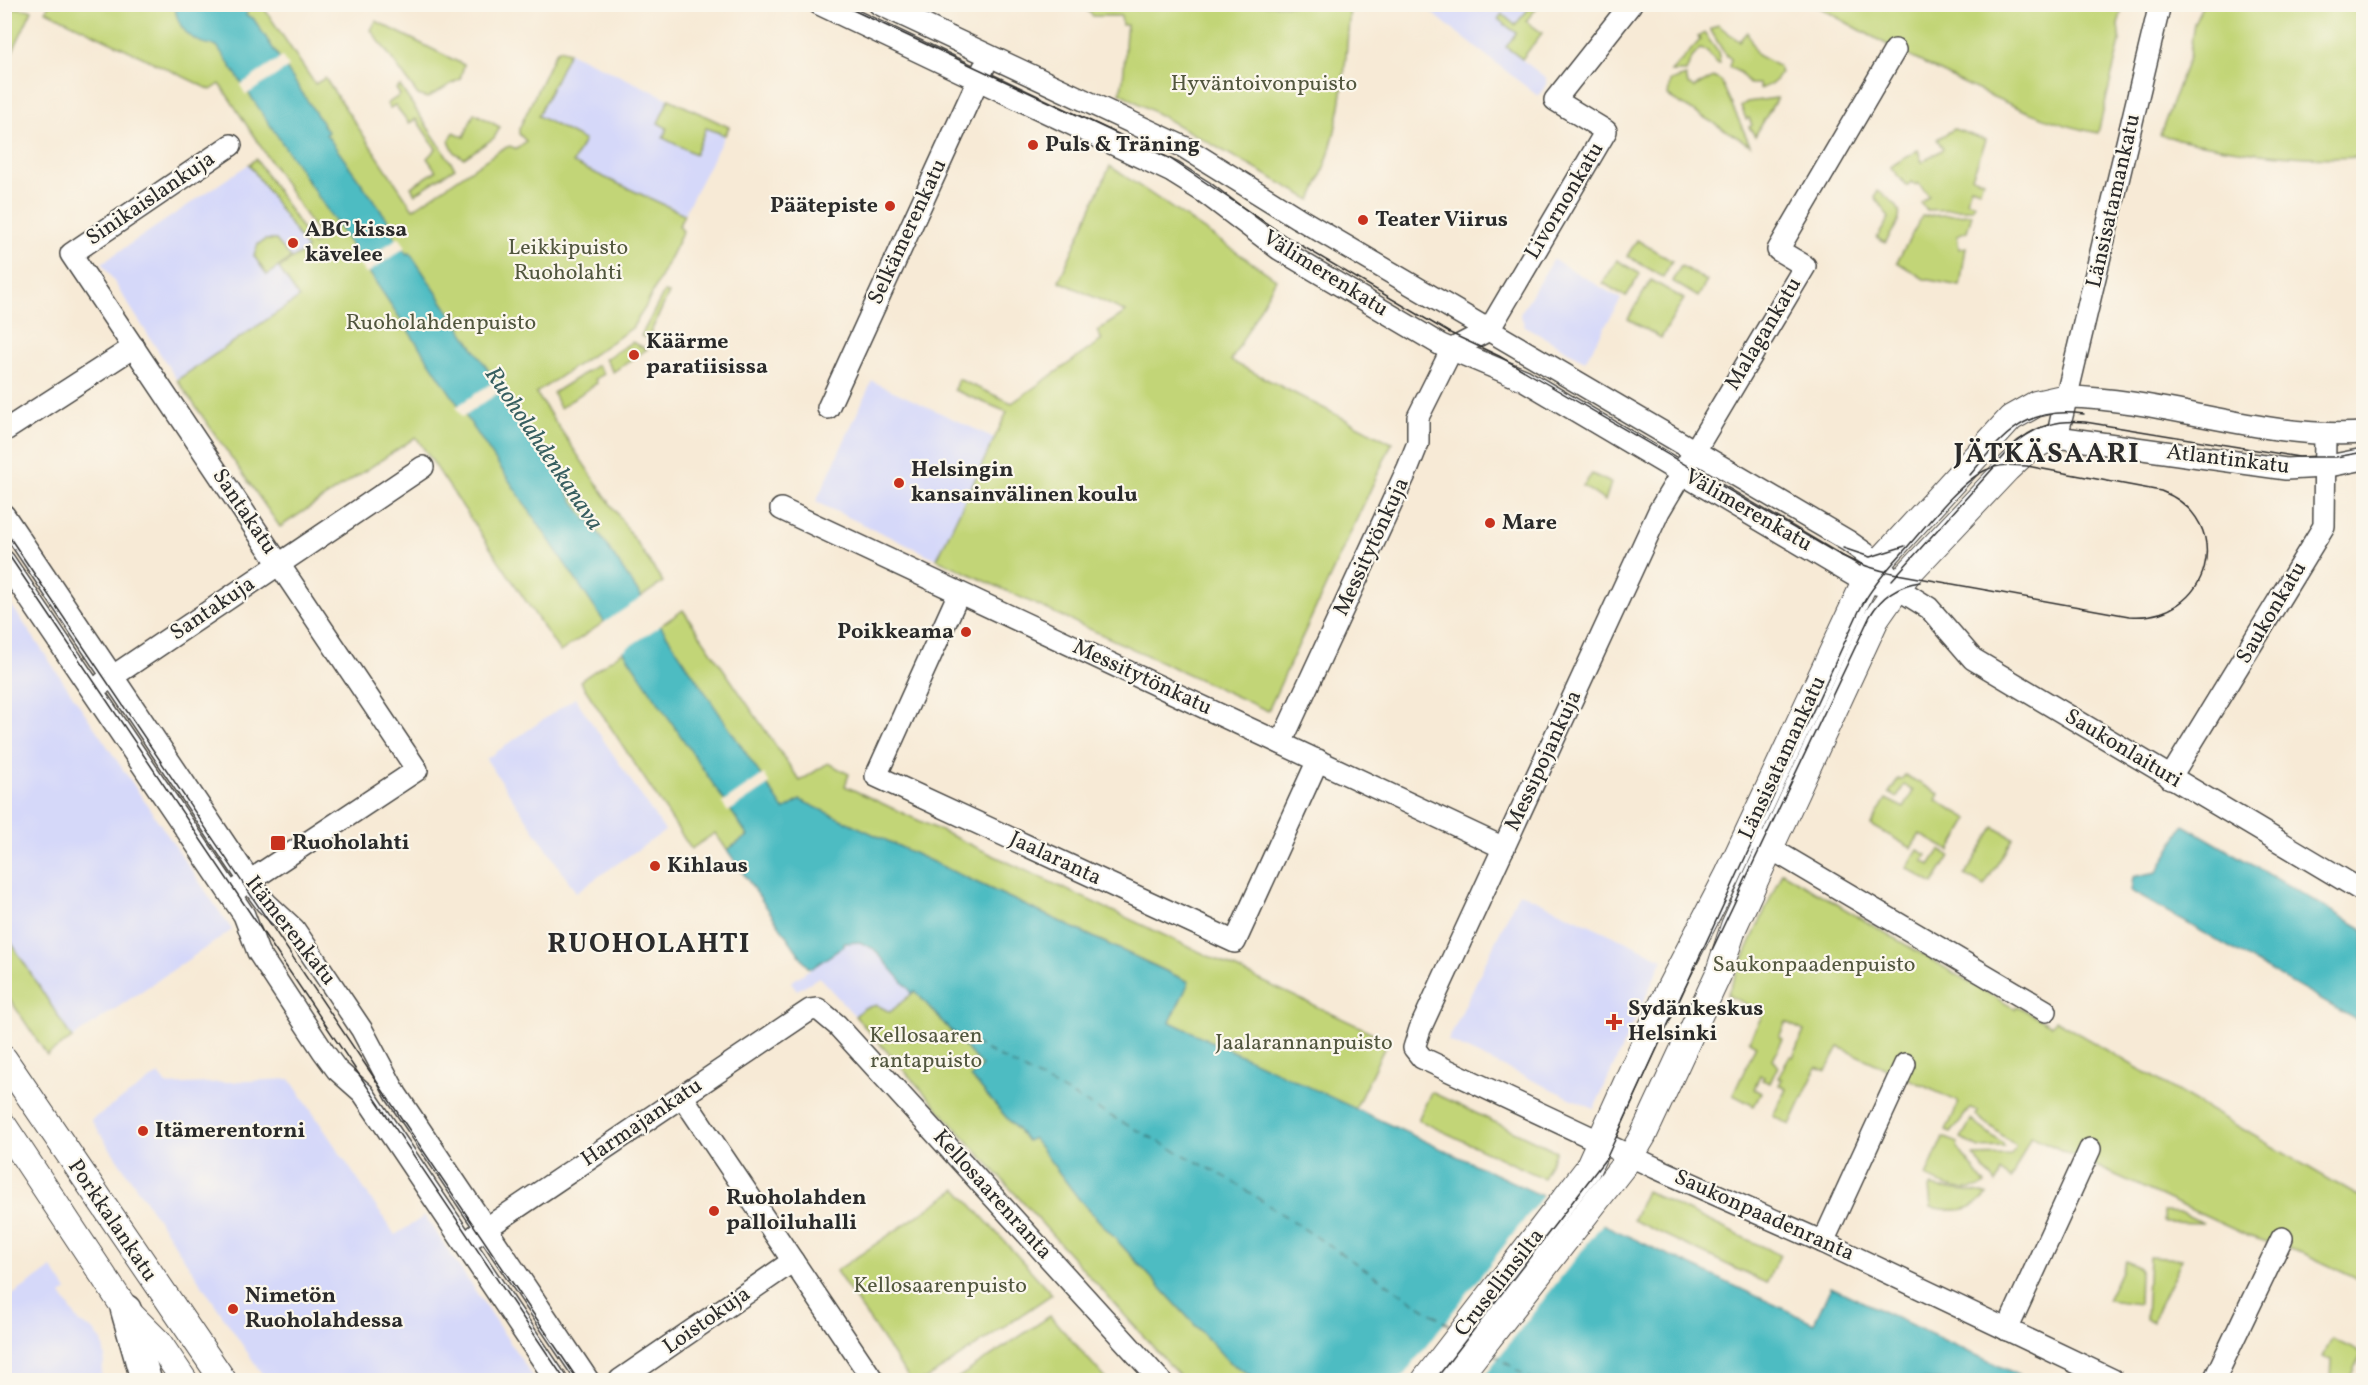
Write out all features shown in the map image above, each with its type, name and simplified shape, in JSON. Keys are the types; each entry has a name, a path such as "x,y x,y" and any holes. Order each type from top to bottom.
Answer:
{"highway":[{"path":"126,1310 146,1380"}],"main road":[{"name":"Länsisatamankatu","path":"1575,1185 1587,1170 1670,987 1747,835 1872,573 2011,418 2036,404 2067,397"},
{"name":"Länsisatamankatu","path":"1600,1196 1631,1156 1718,975 1734,926 1876,619 1897,588 2018,458 2038,444 2057,437"},
{"name":"Porkkalankatu","path":"4,1059 195,1344 222,1380"},
{"name":"Porkkalankatu","path":"4,1126 126,1310 159,1343 184,1380"},
{"name":"Crusellinsilta","path":"1425,1380 1575,1185"},
{"name":"Crusellinsilta","path":"1455,1380 1600,1196"},
{"path":"195,1344 206,1367 207,1380"}],"street":[{"name":"Välimerenkatu","path":"819,4 1172,172 1204,192 1279,249 1452,349 1507,371 1681,472 1897,588"},
{"name":"Välimerenkatu","path":"879,4 1139,125 1208,161 1298,218 1848,541 1872,573"},
{"name":"Livornonkatu","path":"1489,330 1606,131 1555,100 1631,4"},
{"name":"Länsisatamankatu","path":"2057,437 2160,4"},
{"name":"Malagankatu","path":"1681,472 1804,266 1778,250 1895,50"},
{"name":"Selkämerenkatu","path":"828,408 989,56"},
{"name":"Sinikaislankuja","path":"71,254 231,145"},
{"name":"Santakatu","path":"71,254 417,770 250,881"},
{"path":"1452,349 1489,330"},
{"path":"4,431 134,347"},
{"name":"Messitytönkuja","path":"1281,743 1408,468 1418,443 1418,417 1452,349"},
{"name":"Atlantinkatu","path":"2067,397 2325,434 2364,433"},
{"name":"Saukonkatu","path":"2170,778 2324,526 2325,434"},
{"name":"Atlantinkatu","path":"2057,437 2286,469 2324,467 2364,459"},
{"name":"Santakuja","path":"92,690 278,562 423,467"},
{"name":"Messipojankuja","path":"1414,1052 1416,1039 1659,511 1681,472"},
{"name":"Messitytönkatu","path":"781,509 1504,848"},
{"name":"Itämerenkatu","path":"4,515 250,881 266,903 294,929 308,948 362,1030 396,1094 588,1380"},
{"name":"Itämerenkatu","path":"4,561 244,915 255,945 267,967 323,1051 338,1070 363,1093 556,1380"},
{"name":"Saukonlaituri","path":"1897,588 1929,608 1972,659 2364,892"},
{"name":"Jaalaranta","path":"959,594 876,776 980,825 1235,942 1318,760"},
{"path":"1747,835 2046,1011"},
{"path":"230,894 250,881"},
{"name":"Harmajankatu","path":"464,1243 810,1010 822,1011"},
{"name":"Kellosaarenranta","path":"822,1011 1160,1380"},
{"name":"Saukonpaadenranta","path":"1414,1052 1422,1058 1600,1142 1823,1242 2113,1380"},
{"path":"1823,1242 1905,1064"},
{"path":"682,1096 873,1380"},
{"path":"2007,1330 2090,1149"},
{"path":"2214,1380 2282,1238"},
{"name":"Loistokuja","path":"620,1380 793,1262"}],"shaded area":[{"path":"1422,5 1539,5 1506,47 1547,79 1545,81 1548,83 1538,96"},
{"path":"569,52 729,127 684,214 573,163 573,134 538,116"},
{"path":"249,164 307,250 305,294 177,380 102,263"},
{"path":"1553,259 1621,299 1585,361 1525,326 1520,314"},
{"name":"Helsingin kansainvälinen koulu","path":"872,381 994,438 937,559 816,502"},
{"path":"4,594 232,930 47,1055 5,992"},
{"path":"575,698 665,831 576,892 486,759"},
{"path":"1519,892 1663,959 1594,1109 1448,1041"},
{"path":"849,942 860,942 870,946 910,990 911,994 890,1012 884,1008 864,1008 855,1016 819,977 797,990 791,982"},
{"path":"159,1074 166,1085 290,1079 395,1235 425,1216 535,1380 266,1380 91,1120"},
{"path":"52,1268 67,1291 61,1295 80,1323 93,1330 102,1341 105,1357 101,1375 105,1380 5,1380 5,1300"}],"green space":[{"name":"Ruoholahdenpuisto","path":"49,4 262,5 315,84 325,78 413,209 502,149 510,146 517,149 526,141 519,134 519,129 555,53 559,49 569,52 538,116 584,140 573,163 684,214 679,226 683,231 645,308 632,328 536,393 663,582 560,652 416,437 280,527 177,380 299,298 279,268 307,249 249,164 256,159 313,245 321,239 220,84 211,90 46,11"},
{"path":"2203,4 2363,5 2363,157 2286,156 2160,135 2189,57 2194,23"},
{"name":"Hyväntoivonpuisto","path":"1082,5 1350,5 1344,80 1336,128 1311,200 1120,93 1127,25 1122,25 1121,16 1093,16"},
{"path":"1532,5 1539,5 1526,21 1542,33 1522,59 1506,47 1516,33 1498,19 1502,14 1515,25"},
{"path":"1816,5 2123,5 2118,25 2120,42 2098,133 2047,119 1997,99 1908,56"},
{"path":"17,8 32,10 5,68 5,13"},
{"path":"376,21 464,65 460,79 427,98 418,95 371,30"},
{"path":"1718,25 1739,41 1747,32 1757,55 1778,66 1781,73 1772,84 1760,89 1759,84 1749,84 1741,73 1729,67 1731,59 1724,53 1710,29"},
{"path":"1704,33 1718,52 1720,64 1716,63 1707,51 1700,49 1691,59 1686,72 1671,72 1700,40 1698,37"},
{"path":"1686,76 1688,84 1694,88 1713,77 1721,81 1750,145 1668,96 1670,81"},
{"path":"400,86 455,168 415,194 411,187 436,171 427,158 436,149 416,119 409,123 395,105 390,108 387,104 400,95 396,89"},
{"path":"1777,98 1755,136 1749,127 1752,125 1749,118 1746,119 1741,106 1747,102"},
{"path":"669,99 729,127 725,135 706,128 695,154 663,138 667,128 658,123"},
{"path":"474,113 500,127 494,138 464,158 455,153 449,141 454,132 464,137"},
{"path":"1954,129 1986,140 1972,177 1983,181 1980,190 1971,187 1966,201 1975,204 1972,209 1927,210 1921,203 1929,196 1918,183 1916,185 1911,182 1907,186 1890,167 1918,150 1922,162 1943,149 1937,139"},
{"path":"1110,166 1276,279 1231,361 1392,443 1268,711 937,559 1007,412 954,390 958,379 1012,403 1102,340 1097,331 1126,312 1059,281"},
{"path":"1878,191 1894,204 1900,214 1896,226 1885,243 1877,238 1889,218 1875,197"},
{"path":"1972,214 1967,231 1957,235 1959,249 1966,247 1960,286 1924,279 1897,262 1922,216"},
{"path":"265,240 276,240 291,258 267,275 254,256 258,244"},
{"path":"1637,240 1672,261 1663,277 1627,256"},
{"path":"1617,260 1640,274 1626,297 1603,283"},
{"path":"1681,266 1707,281 1698,297 1672,281"},
{"path":"1651,280 1684,299 1661,338 1628,319"},
{"path":"664,292 669,293 648,338 641,336"},
{"path":"632,342 647,349 613,372 605,359"},
{"path":"597,365 604,374 595,379 597,383 560,408 553,393"},
{"path":"1592,474 1611,483 1605,501 1583,486"},
{"name":"Jaalarannanpuisto","path":"683,610 800,781 828,763 849,774 845,786 1388,1040 1355,1109 1170,1022 1188,981 800,800 727,850 715,833 691,849 580,681"},
{"path":"1905,775 1939,794 1936,800 1969,819 1950,851 1920,834 1911,848 1871,825 1886,799 1904,808 1913,791 1904,785 1897,797 1889,793 1898,779 1901,780"},
{"path":"1994,827 2013,838 1984,886 1965,875"},
{"path":"1918,850 1927,855 1923,861 1930,865 1940,850 1950,856 1933,884 1907,868"},
{"name":"Saukonpaadenpuisto","path":"1782,872 2015,1009 2017,1006 2052,1025 2055,1020 2363,1199 2363,1282 2305,1254 2248,1236 2031,1136 2011,1179 2001,1172 1996,1183 1973,1156 2011,1155 2016,1146 1976,1115 1978,1111 1970,1108 1951,1133 1946,1131 1959,1102 1839,1047 1826,1071 1817,1067 1790,1125 1773,1116 1786,1089 1779,1085 1782,1079 1778,1078 1790,1056 1793,1057 1804,1031 1786,1022 1779,1037 1783,1039 1773,1059 1778,1066 1770,1083 1762,1080 1764,1077 1760,1075 1754,1089 1761,1093 1754,1106 1733,1095 1756,1045 1749,1041 1764,1012 1727,995"},
{"path":"5,933 72,1038 47,1055 5,992"},
{"name":"Kellosaaren rantapuisto","path":"915,991 982,1066 971,1077 1027,1141 1033,1137 1079,1199 1229,1362 1258,1380 1183,1380 855,1016 864,1008 877,1005 890,1012"},
{"path":"1431,1092 1556,1151 1543,1178 1418,1120"},
{"path":"1971,1120 2004,1147 1979,1148 1961,1139"},
{"path":"1943,1137 1958,1143 1957,1147 1985,1184 1971,1189 1955,1188 1926,1176"},
{"path":"1931,1186 1988,1195 1975,1205 1962,1210 1940,1209 1931,1207 1929,1188"},
{"name":"Kellosaarenpuisto","path":"957,1189 1052,1294 925,1380 910,1380 836,1271"},
{"path":"1646,1191 1780,1255 1766,1283 1633,1220"},
{"path":"2164,1212 2182,1213 2203,1223 2164,1222"},
{"path":"2149,1257 2182,1259 2152,1321 2146,1319"},
{"path":"2126,1261 2140,1268 2139,1304 2107,1300"},
{"path":"1050,1316 1107,1380 1016,1380 1014,1378 955,1380"},
{"path":"2332,1339 2362,1353 2350,1380 2331,1380 2332,1360 2323,1356"}],"water":[{"path":"175,5 248,5 246,16 253,18 328,132 326,134 395,230 392,233 407,254 410,253 491,374 489,375 562,479 560,481 586,520 589,519 784,810 800,800 1189,982 1170,1022 1814,1323 1831,1287 2029,1380 1258,1380 1229,1362 1079,1199 1033,1138 1027,1141 971,1077 982,1066 915,991 911,994 874,949 860,942 844,943 844,946 812,968 808,967 727,850 748,836 217,46 200,42 187,34 176,14"},
{"path":"2184,825 2363,929 2363,1024 2131,891 2133,877 2157,872"}],"pier":[{"path":"282,57 289,67 246,95 240,85"},
{"path":"399,237 406,247 366,274 359,264"},
{"path":"496,380 503,390 462,417 456,407"},
{"path":"644,596 663,624 621,652 602,624"},
{"path":"764,774 770,784 728,812 722,803"},
{"path":"1544,1194 1604,1222 1481,1380 1400,1380"}],"ferry route":[{"path":"949,1030 1229,1179 1452,1327"},
{"path":"1493,1354 1532,1380"}],"tram line":[{"path":"840,4 1169,158 1287,237 1448,332 1499,356 1840,555 1860,564 1874,569 1882,571 1889,572 1897,574 2129,616 2157,614 2179,604 2195,587 2204,567 2206,546 2200,524 2185,505 2161,491 2027,466 2006,465 1986,470 1975,476 1950,498 1889,568 1884,574 1879,580 1859,611 1607,1157 1435,1380"},
{"path":"1970,475 1994,447 2018,426 2031,419 2047,414 2084,414"},
{"path":"1892,580 2016,443 2031,432 2048,425 2085,422 2299,457 2336,457 2364,452"},
{"path":"4,529 578,1380"},
{"path":"1843,548 1870,557 1905,546"},
{"path":"4,548 565,1380"},
{"path":"1712,950 1870,616 1879,603 1891,593 1904,586 1920,582"}],"place":[{"name":"Puls & Träning","path":"1033,145"},
{"name":"Päätepiste","path":"890,206"},
{"name":"Teater Viirus","path":"1363,220"},
{"name":"ABC kissa kävelee","path":"293,243"},
{"name":"Käärme paratiisissa","path":"634,355"},
{"name":"Helsingin kansainvälinen koulu","path":"899,483"},
{"name":"Mare","path":"1490,523"},
{"name":"Poikkeama","path":"966,632"},
{"name":"Ruoholahti","path":"278,843"},
{"name":"Kihlaus","path":"655,866"},
{"name":"Sydänkeskus Helsinki","path":"1614,1022"},
{"name":"Itämerentorni","path":"143,1131"},
{"name":"Ruoholahden palloiluhalli","path":"714,1211"},
{"name":"Nimetön Ruoholahdessa","path":"233,1309"}],"district":[{"name":"JÄTKÄSAARI","path":"2047,454"},
{"name":"RUOHOLAHTI","path":"649,944"}],"park label":[{"name":"Leikkipuisto Ruoholahti","path":"568,260"}],"water label":[{"name":"Ruoholahdenkanava","path":"543,449"}]}
